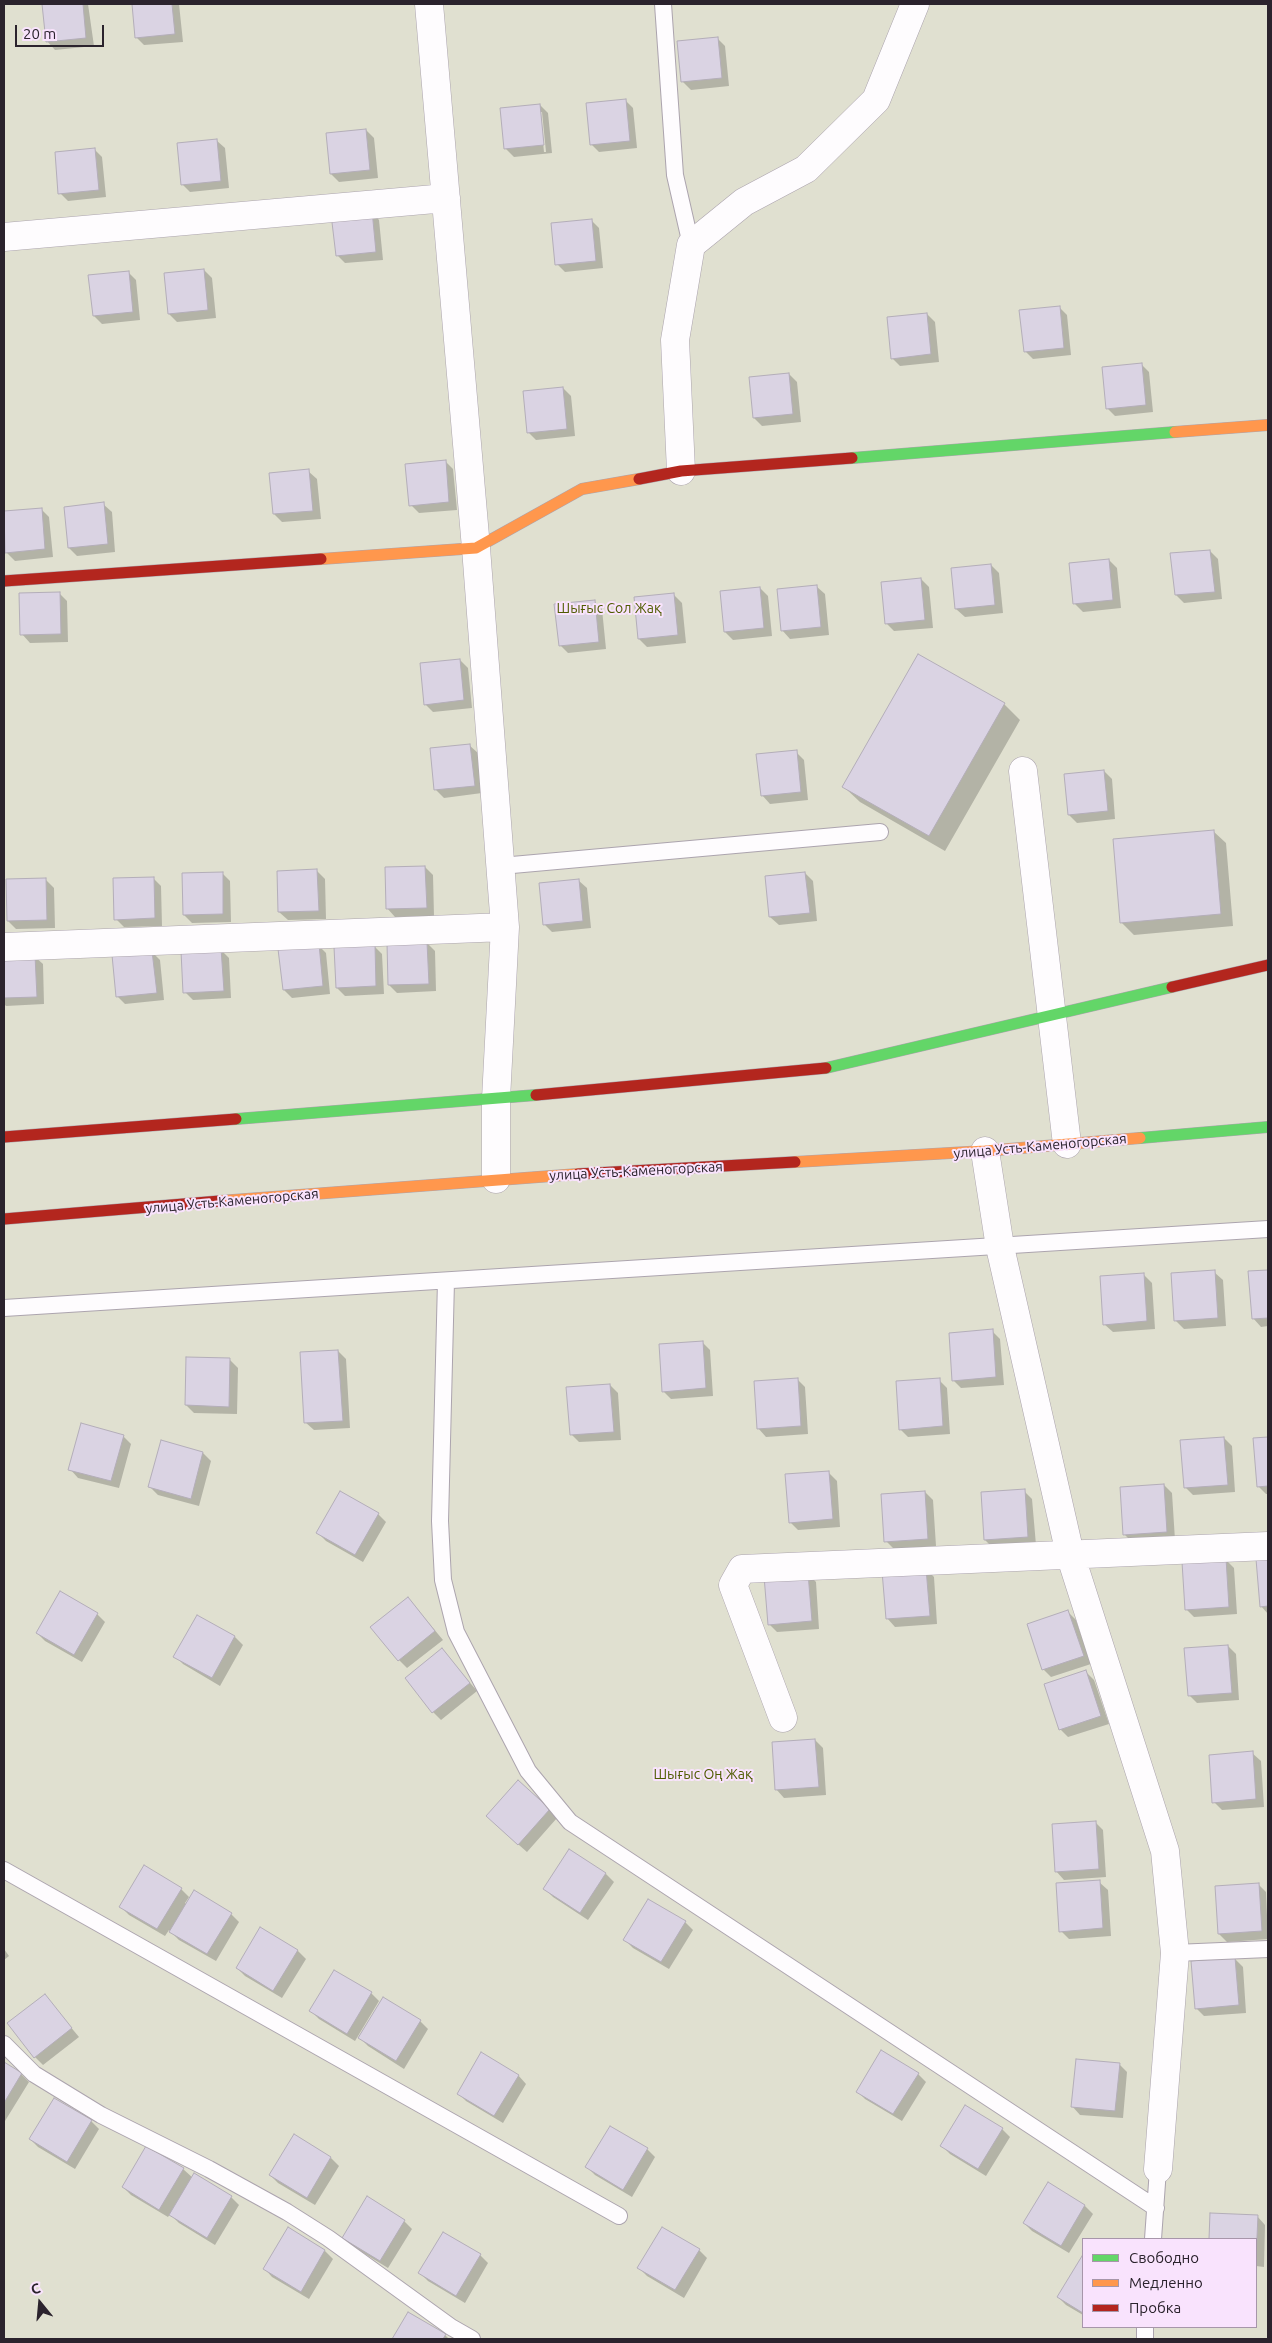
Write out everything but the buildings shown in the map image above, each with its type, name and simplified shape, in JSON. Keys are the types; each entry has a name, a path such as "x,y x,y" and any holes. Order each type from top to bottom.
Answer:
{"street":[{"path":"429,4 476,548 505,927 496,1099 496,1179"},
{"path":"681,471 675,340 692,245 744,202 806,169 876,100 915,4"},
{"path":"4,237 446,198"},
{"path":"4,581 476,548 582,489 681,471 1268,424"},
{"path":"1023,771 1050,1017 1067,1144"},
{"path":"4,947 505,927"},
{"path":"4,1137 496,1099 822,1069 1268,965"},
{"name":"улица Усть-Каменогорская","path":"4,1219 496,1179 984,1152 1268,1127"},
{"path":"984,1152 1000,1248 1070,1554 1165,1851 1175,1953 1158,2169"},
{"path":"783,1718 733,1584 742,1569 1268,1546"}],"lane":[{"path":"663,4 676,175 692,245"},
{"path":"500,866 880,832"},
{"path":"4,1308 1000,1248 1268,1229"},
{"path":"446,1281 440,1521 444,1580 456,1632 528,1771 570,1822 1156,2208"},
{"path":"4,1870 619,2216"},
{"path":"1175,1953 1268,1950"},
{"path":"4,2044 34,2074 101,2115 209,2169 287,2212 328,2238 450,2327 472,2339"},
{"path":"1153,2238 1158,2169"}],"green space":[{"path":"4,4 1268,4 1268,2339 4,2339"}],"traffic: fast":[{"path":"852,458 1175,432"},
{"path":"826,1068 1172,987"},
{"path":"236,1119 536,1095"},
{"path":"1140,1138 1268,1127"}],"traffic: slow":[{"path":"1175,432 1268,425"},
{"path":"321,559 476,548 582,489 639,479"},
{"path":"795,1162 985,1151 1140,1138"},
{"path":"220,1201 578,1174"}],"traffic: jam":[{"path":"639,479 681,471 852,458"},
{"path":"4,581 321,559"},
{"path":"1172,987 1268,965"},
{"path":"536,1095 826,1068"},
{"path":"4,1137 236,1119"},
{"path":"578,1174 795,1162"},
{"path":"4,1219 220,1201"}],"park label":[{"name":"Шығыс Сол Жақ","path":"609,608"},
{"name":"Шығыс Оң Жақ","path":"703,1774"}]}
